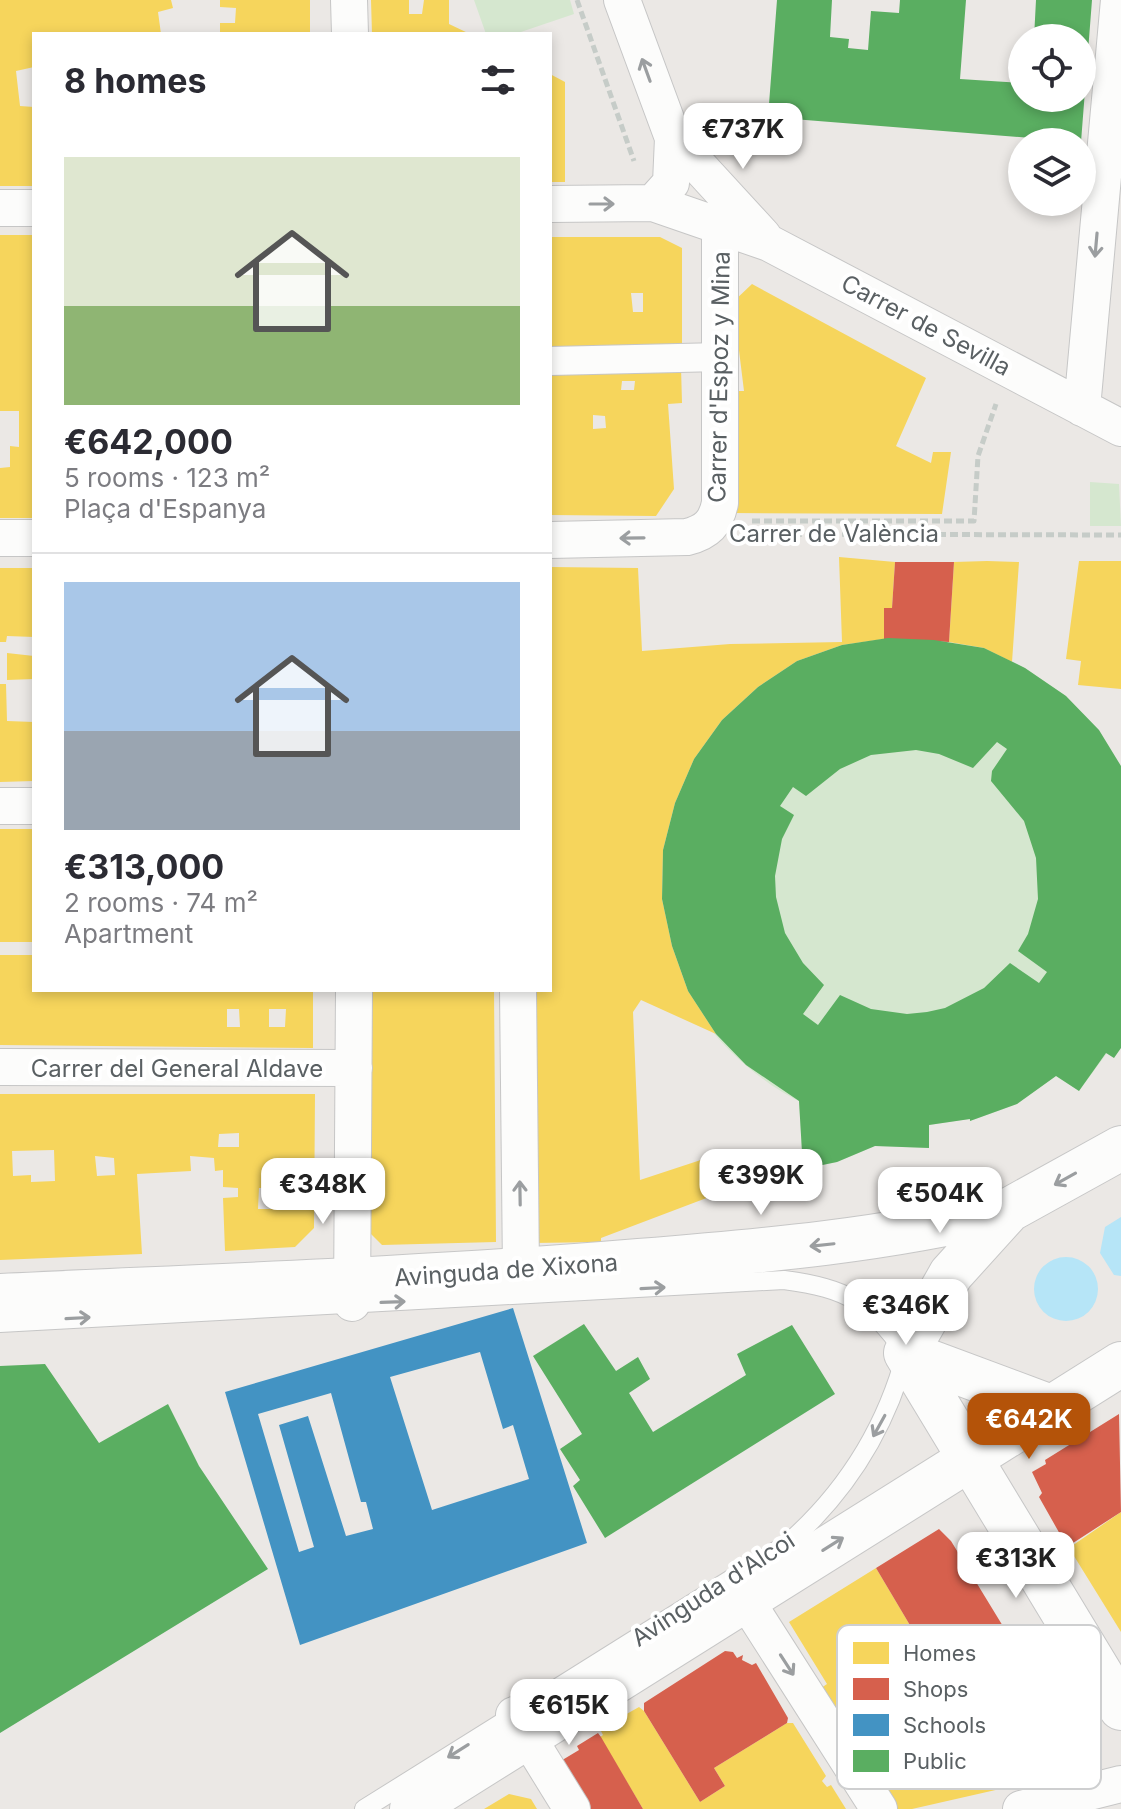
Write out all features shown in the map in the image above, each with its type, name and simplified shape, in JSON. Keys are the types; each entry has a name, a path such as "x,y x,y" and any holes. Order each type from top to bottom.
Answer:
{"main road":[{"path":"906,1353 951,1274 1009,1210 1121,1148"},
{"name":"Avinguda de Xixona","path":"0,1296 352,1291 521,1271 827,1245 932,1229 1009,1210"},
{"path":"936,1304 939,1339 952,1369"},
{"path":"906,1353 1051,1407"},
{"path":"906,1353 1071,1625"},
{"name":"Avinguda d'Alcoi","path":"412,1809 520,1726 745,1599 1121,1364"},
{"path":"1101,1675 1121,1708"}],"street":[{"path":"349,0 350,32"},
{"path":"622,0 673,138 671,183 653,203"},
{"path":"1082,408 1111,187 1119,0"},
{"name":"Carrer de Sevilla","path":"673,138 769,243"},
{"name":"Carrer de Sevilla","path":"552,204 653,203 720,223 769,243 1121,428"},
{"path":"0,208 32,208"},
{"name":"Carrer d'Espoz y Mina","path":"708,529 716,519 720,503 720,223"},
{"path":"552,361 721,357"},
{"name":"Carrer de València","path":"552,540 687,537 708,529"},
{"path":"0,538 32,538"},
{"path":"0,806 32,806"},
{"path":"352,1291 354,992"},
{"path":"518,992 521,1271"},
{"name":"Carrer del General Aldave","path":"0,1067 354,1068"},
{"path":"745,1599 837,1743"},
{"path":"520,1726 572,1809"},
{"path":"1021,1809 1121,1784"},
{"path":"866,1789 879,1809"}],"lane":[{"name":"Avinguda de Xixona","path":"0,1323 352,1291 784,1280 821,1285 851,1297 877,1314 906,1353"},
{"name":"Avinguda d'Alcoi","path":"364,1809 520,1726 787,1544 822,1513 882,1421 894,1397 906,1353"}],"path":[{"path":"745,521 974,521 978,456 1000,393"},
{"name":"Carrer de València","path":"708,529 719,534 1121,535"}],"green space":[{"path":"474,0 570,0 574,14 521,32 485,32"},
{"path":"1090,482 1119,484 1121,526 1090,526"},
{"path":"984,648 1025,668 1066,696 1107,1053 1079,1091 1056,1076 1017,1104 970,1121 929,1125 929,1148 875,1146 837,1162 803,1169 799,1101 750,1069 705,1023 695,1006 679,957 663,850"}],"water":[{"path":"1121,1217 1121,1276 1114,1275 1100,1253 1105,1227"},
{"path":"1060,1257 1072,1257 1089,1266 1096,1277 1096,1301 1089,1312 1072,1321 1060,1321 1048,1316 1039,1307 1034,1295 1034,1283 1039,1271 1048,1262"}],"building: Homes":[{"path":"0,0 171,0 173,8 158,12 161,32 32,32 32,67 16,71 20,106 32,107 32,186 0,186"},
{"path":"220,0 310,0 310,32 220,32 220,23 235,23 236,8 220,7"},
{"path":"371,0 409,0 409,14 422,14 424,0 449,0 449,24 466,32 372,32"},
{"path":"552,75 565,82 565,182 552,182"},
{"path":"0,235 32,235 32,518 0,518 0,468 10,467 10,446 19,447 19,411 0,411"},
{"path":"552,237 660,237 682,248 682,350 552,353","holes":["631,293 643,293 643,312 633,312"]},
{"path":"752,284 926,378 896,446 931,463 933,452 951,452 942,514 731,513 730,391 744,391 733,302"},
{"path":"681,367 682,403 668,404 674,489 656,516 552,515 552,369","holes":["622,381 635,381 634,390 621,390","593,415 605,416 606,428 593,429"]},
{"path":"839,557 895,562 892,608 884,608 884,639 842,645 797,661 758,687 722,720 694,759 675,803 663,850 662,899 672,946 688,991 716,1034 641,1000 633,1012 640,1180 716,1155 725,1191 601,1238 601,1242 532,1243 531,992 552,992 552,567 638,568 642,651 730,644 842,642"},
{"path":"1079,561 1121,561 1121,689 1078,685 1081,661 1066,659"},
{"path":"954,562 1019,562 1012,662 984,648 949,642"},
{"path":"0,568 32,568 32,637 7,636 6,642 0,642"},
{"path":"7,653 32,656 32,679 7,680"},
{"path":"0,684 6,684 7,721 32,722 32,781 0,782"},
{"path":"0,829 32,829 32,942 0,942"},
{"path":"0,955 32,955 32,992 313,992 313,1048 0,1045","holes":["227,1009 239,1009 240,1027 227,1027","269,1009 286,1009 285,1027 269,1027"]},
{"path":"364,992 494,992 496,1242 382,1245 364,1227"},
{"path":"0,1094 315,1094 314,1228 295,1247 225,1251 223,1198 238,1197 238,1188 223,1187 223,1170 215,1171 214,1158 190,1156 191,1171 137,1174 142,1254 0,1260","holes":["239,1133 239,1147 218,1147 219,1134","54,1150 55,1181 31,1182 31,1175 13,1176 12,1151","95,1156 114,1158 115,1175 97,1176","259,1188 275,1188 275,1209 258,1209"]},
{"path":"14,1387 2,1500 0,1500 0,1398"},
{"path":"1121,1512 1121,1632 1069,1548"},
{"path":"876,1568 910,1625 837,1625 837,1723 818,1690 827,1684 789,1622"},
{"path":"146,1617 0,1718 0,1620"},
{"path":"639,1707 700,1802 725,1786 714,1768 787,1723 793,1723 826,1776 822,1781 827,1787 831,1785 846,1809 643,1809 600,1737 603,1735 600,1729"},
{"path":"883,1789 1000,1789 912,1809 896,1809"},
{"path":"509,1794 531,1799 537,1809 484,1809"}],"building: Shops":[{"path":"895,562 954,562 949,642 884,639 884,608 892,608"},
{"path":"1119,1414 1121,1512 1073,1543 1065,1543 1039,1497 1042,1493 1032,1472 1046,1464 1045,1460"},
{"path":"939,1529 951,1541 1002,1625 910,1625 876,1568"},
{"path":"725,1651 733,1652 737,1658 743,1655 742,1660 752,1665 756,1663 788,1718 787,1723 714,1768 725,1786 700,1802 644,1711 644,1703"},
{"path":"598,1733 643,1809 588,1809 559,1762"}],"building: Schools":[{"path":"513,1308 587,1543 300,1645 225,1392","holes":["480,1352 503,1429 513,1425 529,1479 432,1510 390,1377","331,1393 361,1502 366,1502 373,1529 346,1536 308,1416 279,1425 314,1547 299,1552 258,1414"]}],"building: Public":[{"path":"777,0 832,0 830,37 849,39 848,48 868,50 871,11 899,13 900,0 966,0 960,79 1008,82 1008,112 1083,112 1082,128 1008,128 1008,136 768,117"},
{"path":"1036,0 1092,0 1090,24 1035,24"},
{"path":"888,638 934,640 984,648 1025,668 1066,696 1099,730 1121,766 1121,1048 1114,1058 1106,1053 1079,1091 1056,1076 1017,1104 970,1121 929,1125 929,1148 875,1146 837,1162 803,1169 799,1101 746,1065 716,1034 688,991 672,946 662,899 663,850 675,803 694,759 722,720 758,687 797,661 842,645","holes":["997,742 1007,749 992,771 991,781 1024,821 1036,858 1038,899 1028,934 1018,951 1047,972 1039,983 1010,963 984,988 945,1008 927,1012 907,1014 871,1009 840,995 818,1025 803,1014 824,985 803,963 785,933 776,897 775,876 782,839 794,815 780,806 793,787 806,796 840,769 871,755 916,750 939,754 973,768"]},
{"path":"584,1324 616,1371 638,1357 650,1379 629,1393 653,1432 746,1375 737,1354 792,1325 835,1394 605,1538 573,1486 580,1480 560,1449 582,1434 533,1356"},
{"path":"45,1364 99,1443 168,1404 199,1466 268,1569 0,1733 0,1366"}]}
